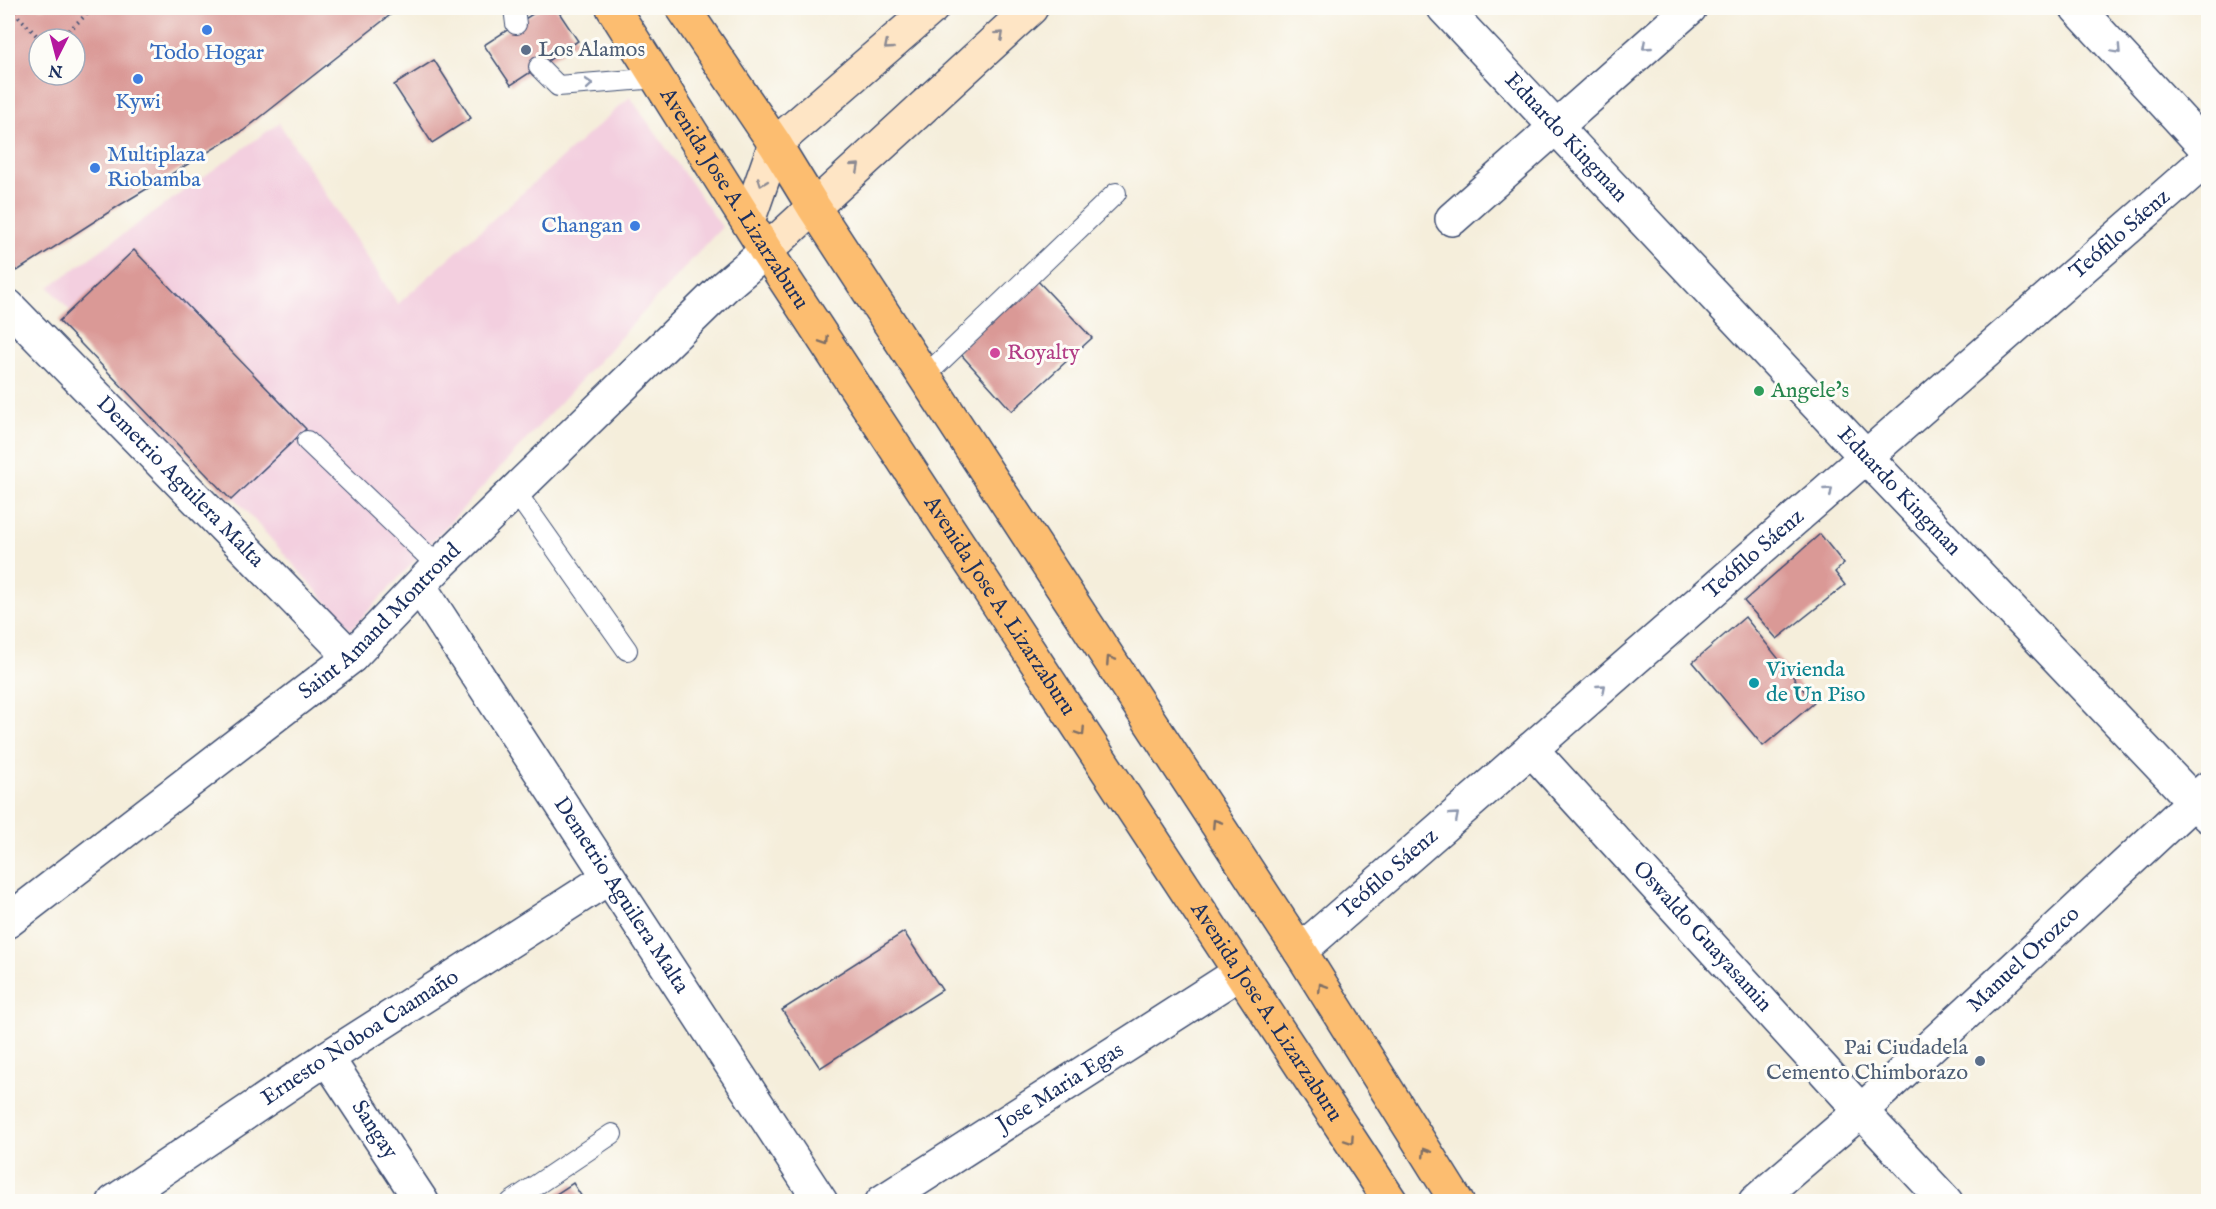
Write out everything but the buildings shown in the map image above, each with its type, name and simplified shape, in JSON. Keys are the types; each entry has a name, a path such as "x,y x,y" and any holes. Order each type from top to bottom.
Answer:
{"main road":[{"name":"Avenida Jose A. Lizarzaburu","path":"614,8 766,251 1391,1202"},
{"path":"683,8 775,144 924,377 1300,951 1457,1202"}],"street":[{"path":"748,221 775,144 933,8"},
{"path":"766,251 1031,8"},
{"name":"Eduardo Kingman","path":"1444,8 1867,458 2204,802"},
{"path":"1452,219 1554,126 1690,8"},
{"path":"2077,8 2208,150"},
{"name":"Teófilo Sáenz","path":"1300,951 2208,158"},
{"name":"Saint Amand Montrond","path":"724,287 748,221"},
{"name":"Saint Amand Montrond","path":"8,921 351,657 515,491 724,287 766,251"},
{"name":"Demetrio Aguilera Malta","path":"13,322 351,657"},
{"name":"Demetrio Aguilera Malta","path":"429,577 608,878 821,1202"},
{"name":"Oswaldo Guayasamin","path":"1531,749 1946,1202"},
{"name":"Manuel Orozco","path":"1755,1202 1861,1110 2204,802"},
{"name":"Ernesto Noboa Caamaño","path":"114,1202 327,1058 608,878"},
{"name":"Jose Maria Egas","path":"882,1202 1239,973"},
{"name":"Sangay","path":"327,1058 422,1202"}],"lane":[{"path":"539,67 558,86 658,78"},
{"path":"924,377 1116,193"},
{"path":"307,441 429,577"},
{"path":"515,491 627,650"},
{"path":"511,1202 612,1134"}],"path":[{"path":"10,8 28,27"},
{"path":"73,27 93,8"}],"shaded area":[{"name":"Changan","path":"630,97 722,227 351,630 49,287 279,123 398,304"}],"place":[{"name":"Todo Hogar","path":"207,30"},
{"name":"Los Alamos","path":"526,50"},
{"name":"Kywi","path":"138,79"},
{"name":"Multiplaza Riobamba","path":"95,168"},
{"name":"Changan","path":"635,226"},
{"name":"Royalty","path":"995,353"},
{"name":"Angele's","path":"1759,391"},
{"name":"Vivienda de Un Piso","path":"1754,683"},
{"name":"Pai Ciudadela Cemento Chimborazo","path":"1980,1061"}]}
